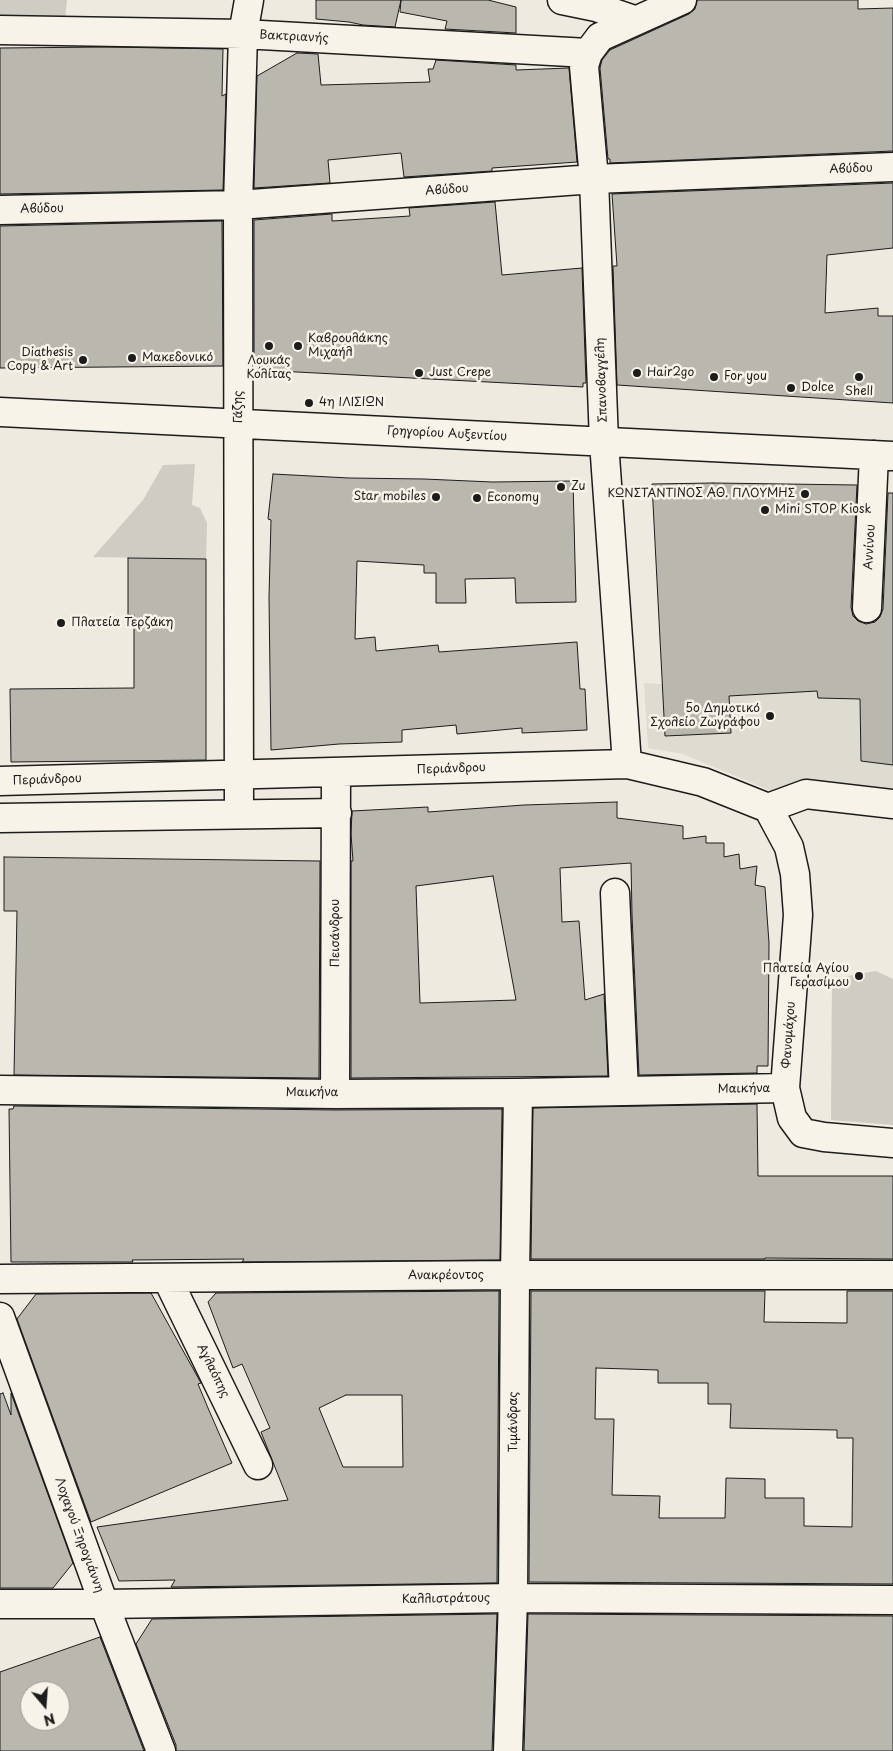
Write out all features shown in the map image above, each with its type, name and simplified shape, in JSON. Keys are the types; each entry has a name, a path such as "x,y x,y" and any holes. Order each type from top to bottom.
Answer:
{"street":[{"name":"Γάζης","path":"240,814 238,775 238,205 243,34 249,0"},
{"path":"562,0 596,7 634,20"},
{"path":"586,60 600,37 634,20 682,0"},
{"name":"Βακτριανής","path":"0,30 243,34 586,60"},
{"name":"Σπανοβαγγέλη","path":"586,60 594,179 604,442 627,764"},
{"name":"Αβύδου","path":"0,210 238,205 594,179 893,167"},
{"name":"Γρηγορίου Αυξεντίου","path":"0,412 884,456"},
{"name":"Αννίνου","path":"867,608 884,456"},
{"name":"Περιάνδρου","path":"0,781 627,764 703,782 768,808"},
{"name":"Πεισάνδρου","path":"335,1094 336,772"},
{"path":"768,808 806,794 893,804"},
{"name":"Φανομάχου","path":"768,808 789,847 795,874 798,915 784,1088"},
{"path":"0,818 337,813"},
{"path":"615,893 624,1091"},
{"name":"Μαικήνα","path":"0,1090 335,1094 784,1088 792,1118 803,1133 824,1137 893,1143"},
{"name":"Τιμάνδρας","path":"508,1751 513,1598 518,1093"},
{"name":"Ανακρέοντος","path":"0,1279 515,1275 893,1275"},
{"name":"Αγλαόπης","path":"167,1278 258,1464"},
{"name":"Λοχαγού Ξηρογιάννη","path":"0,1317 104,1604 161,1751"},
{"name":"Καλλιστράτους","path":"0,1604 513,1598 893,1600"}],"shaded area":[{"path":"0,0 67,0 64,31 0,25"},
{"path":"195,464 192,505 200,508 207,523 206,559 93,557 143,500 163,465"},
{"name":"5ο Δημοτικό Σχολείο Ζωγράφου","path":"787,615 853,616 862,619 893,620 893,789 812,784 776,793 683,754 648,748 644,683 710,682"},
{"path":"876,971 893,979 893,1125 831,1120 832,979"}],"building":[{"path":"316,0 401,0 395,27 316,19"},
{"path":"401,0 488,0 516,7 516,33 445,29 447,21 400,12"},
{"path":"697,0 858,0 858,9 893,8 893,151 610,163 610,159 608,159 600,68 602,60 610,50 689,14 695,9"},
{"path":"0,48 223,49 222,96 226,94 223,190 0,194"},
{"path":"297,53 318,54 321,85 430,82 428,69 433,69 436,60 516,65 516,70 569,68 577,162 492,168 492,171 404,177 401,153 328,160 330,183 254,188 257,76"},
{"path":"893,183 893,248 827,255 825,313 878,308 878,316 893,316 893,403 617,385 613,266 617,266 612,194"},
{"path":"495,202 502,275 582,268 586,383 583,383 583,387 259,370 260,365 254,365 254,220 332,214 332,221 410,216 409,208"},
{"path":"222,221 223,366 0,368 0,226"},
{"path":"273,474 492,482 573,481 576,602 516,603 515,578 465,579 466,603 436,603 436,573 424,573 424,565 357,561 355,639 375,637 376,651 438,645 439,652 577,642 580,689 585,689 587,730 522,733 522,728 457,734 456,725 402,730 402,742 339,744 271,750 269,597 271,520 268,519"},
{"path":"652,484 857,485 851,607 853,616 858,621 866,624 875,622 880,617 883,609 888,493 893,493 893,765 861,761 860,699 818,698 817,691 729,696 731,733 665,736"},
{"path":"128,558 206,559 206,760 11,762 10,689 134,688 134,615 128,615"},
{"path":"617,802 617,818 683,826 683,839 706,836 706,843 724,843 724,857 739,854 740,869 757,866 755,885 765,887 769,943 768,1066 757,1066 757,1073 639,1075 631,863 560,868 562,922 579,921 585,1000 604,994 608,1076 351,1078 352,811 428,807 428,812 524,805","holes":["493,876 516,1000 420,1003 416,886"]},
{"path":"4,857 320,861 319,1078 14,1075 17,911 4,911"},
{"path":"757,1104 758,1176 893,1176 893,1259 531,1259 533,1108"},
{"path":"14,1106 335,1110 502,1109 500,1260 242,1262 244,1259 132,1260 133,1262 11,1262 9,1109 13,1109"},
{"path":"499,1291 497,1583 171,1587 175,1580 119,1581 97,1527 288,1500 261,1432 270,1428 242,1364 233,1368 208,1302 216,1293","holes":["346,1395 402,1395 403,1467 343,1467 319,1408"]},
{"path":"531,1291 765,1291 764,1322 847,1323 847,1291 893,1291 893,1584 529,1582","holes":["596,1368 658,1370 658,1383 708,1383 708,1404 731,1404 730,1428 837,1430 837,1438 853,1438 852,1527 804,1526 804,1498 765,1498 765,1479 726,1478 725,1518 659,1518 660,1496 612,1495 614,1419 595,1419"]},
{"path":"151,1293 201,1383 198,1384 232,1463 91,1522 17,1319 36,1294"},
{"path":"3,1393 11,1415 11,1393 73,1563 53,1588 0,1588 0,1394"},
{"path":"497,1614 492,1751 176,1751 176,1745 136,1644 152,1619"},
{"path":"528,1614 893,1616 893,1751 524,1751"},
{"path":"100,1637 144,1751 0,1751 0,1672"}],"place":[{"name":"Λουκάς Κολίτας","path":"269,346"},
{"name":"Καβρουλάκης Μιχαήλ","path":"298,346"},
{"name":"Μακεδονικό","path":"132,358"},
{"name":"Diathesis Copy & Art","path":"83,360"},
{"name":"Just Crepe","path":"419,373"},
{"name":"Hair2go","path":"637,373"},
{"name":"For you","path":"714,377"},
{"name":"Shell","path":"859,377"},
{"name":"Dolce","path":"791,388"},
{"name":"4η ΙΛΙΣΙΩΝ","path":"309,403"},
{"name":"Zu","path":"561,487"},
{"name":"ΚΩΝΣΤΑΝΤΙΝΟΣ ΑΘ. ΠΛΟΥΜΗΣ","path":"805,494"},
{"name":"Star mobiles","path":"436,497"},
{"name":"Economy","path":"477,498"},
{"name":"Mini STOP Kiosk","path":"765,510"},
{"name":"Πλατεία Τερζάκη","path":"61,623"},
{"name":"5ο Δημοτικό Σχολείο Ζωγράφου","path":"770,716"},
{"name":"Πλατεία Αγίου Γερασίμου","path":"859,976"}]}
